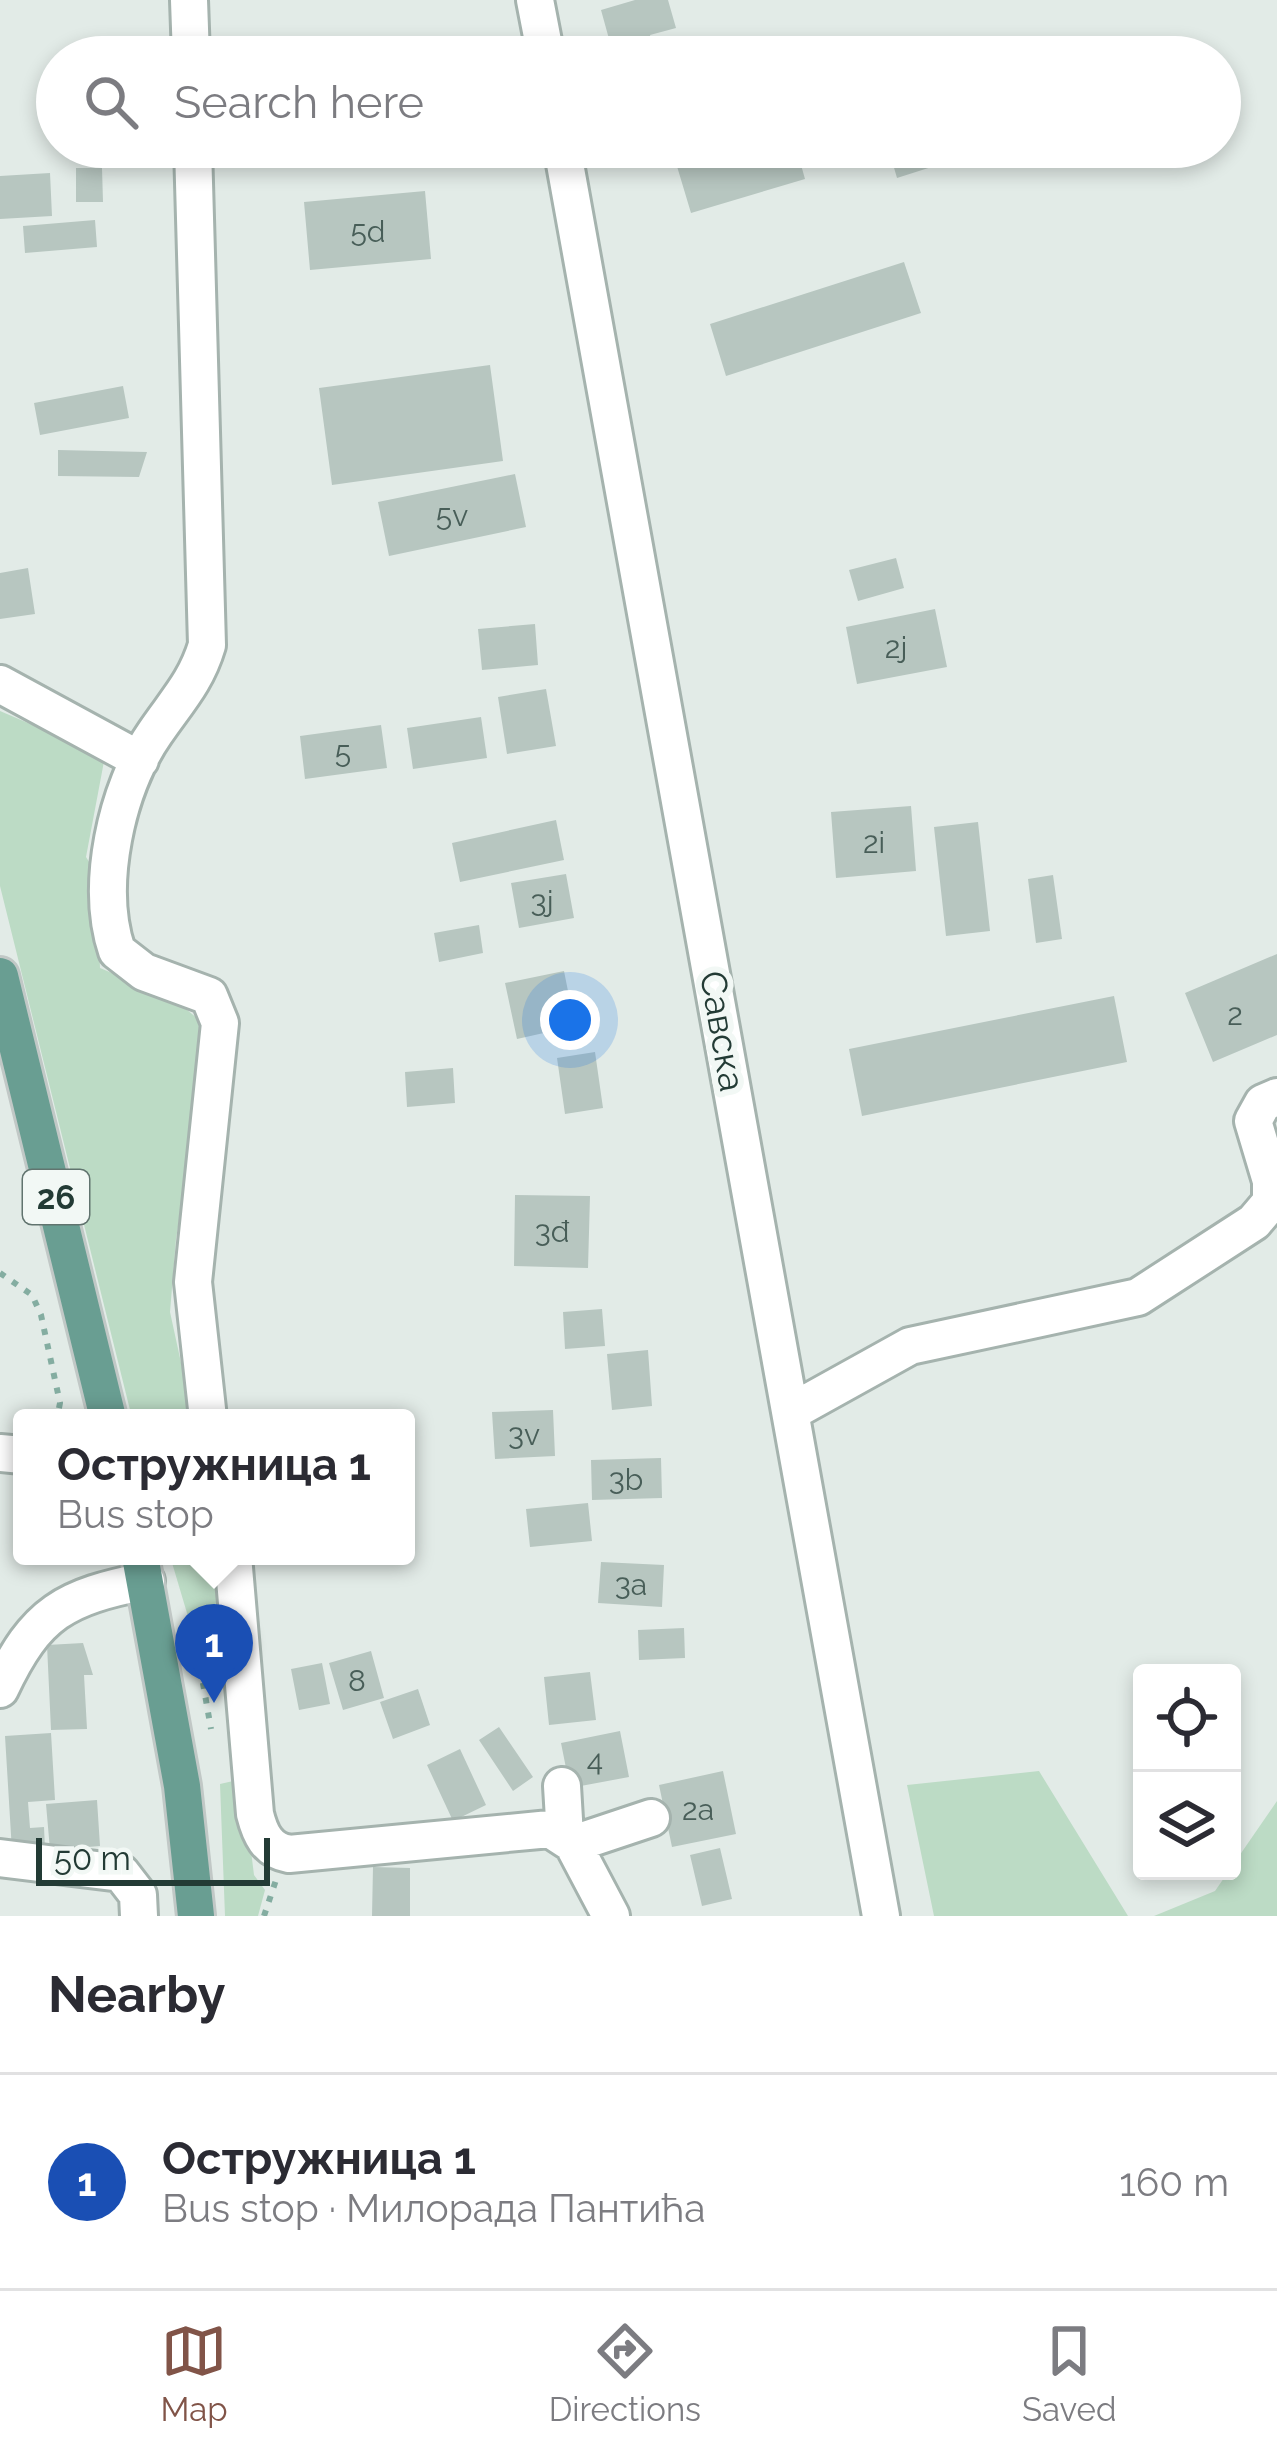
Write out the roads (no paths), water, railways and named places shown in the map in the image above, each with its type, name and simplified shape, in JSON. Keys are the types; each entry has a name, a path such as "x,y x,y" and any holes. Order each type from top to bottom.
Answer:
{"main road":[{"name":"26","path":"0,976 106,1409"},
{"path":"143,1568 182,1786 196,1916"}],"street":[{"path":"189,0 190,36"},
{"path":"538,1 543,36"},
{"path":"195,168 207,645 197,679 140,760 112,857 112,937 131,965 209,996 220,1023 193,1282 207,1409"},
{"name":"Савска","path":"566,168 881,1916"},
{"path":"0,684 140,760"},
{"path":"791,1412 910,1346 1138,1297 1254,1222 1271,1202 1271,1181 1253,1121 1263,1103 1277,1097"},
{"path":"234,1565 255,1814 260,1835 277,1852 308,1853 529,1829 550,1829 569,1840 651,1818"},
{"path":"0,1689 40,1619 143,1568"},
{"path":"562,1786 569,1840 611,1916"},
{"path":"0,1858 121,1874 138,1906"}],"place":[{"name":"Остружница 1","path":"214,1703"}]}
